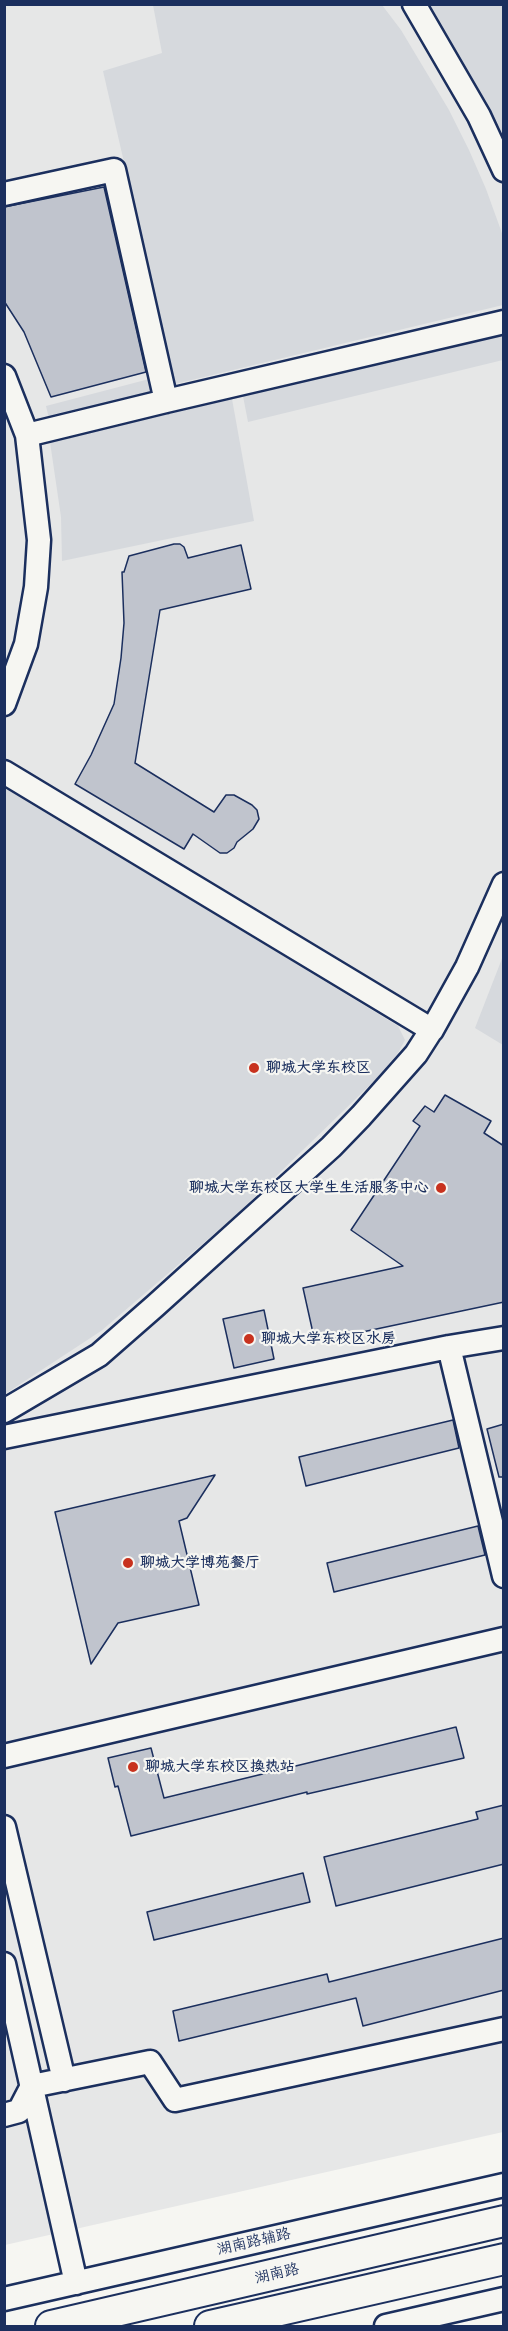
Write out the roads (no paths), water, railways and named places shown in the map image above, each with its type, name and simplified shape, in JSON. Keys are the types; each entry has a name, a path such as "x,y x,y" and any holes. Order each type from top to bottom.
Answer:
{"main road":[{"name":"湖南路","path":"51,2326 504,2221"},
{"path":"210,2326 504,2259"}],"street":[{"path":"414,4 479,116 504,170"},
{"path":"4,194 114,170 166,401"},
{"path":"27,435 504,322"},
{"path":"4,376 27,435 39,540 36,587 26,644 4,704"},
{"path":"4,772 432,1029"},
{"path":"4,1411 99,1355 338,1139 416,1054 467,968 504,885"},
{"path":"6,1430 504,1338"},
{"path":"449,1347 504,1576"},
{"path":"4,1756 504,1639"},
{"path":"4,1827 64,2080"},
{"path":"4,1964 76,2283"},
{"path":"32,2086 150,2062 175,2100 504,2030"},
{"path":"4,2115 19,2111 32,2086"},
{"name":"湖南路辅路","path":"6,2293 76,2283 504,2185"},
{"path":"386,2326 504,2299"}],"place":[{"name":"聊城大学东校区","path":"254,1068"},
{"name":"聊城大学东校区大学生生活服务中心","path":"441,1188"},
{"name":"聊城大学东校区水房","path":"249,1339"},
{"name":"聊城大学博苑餐厅","path":"128,1563"},
{"name":"聊城大学东校区换热站","path":"133,1767"}]}
